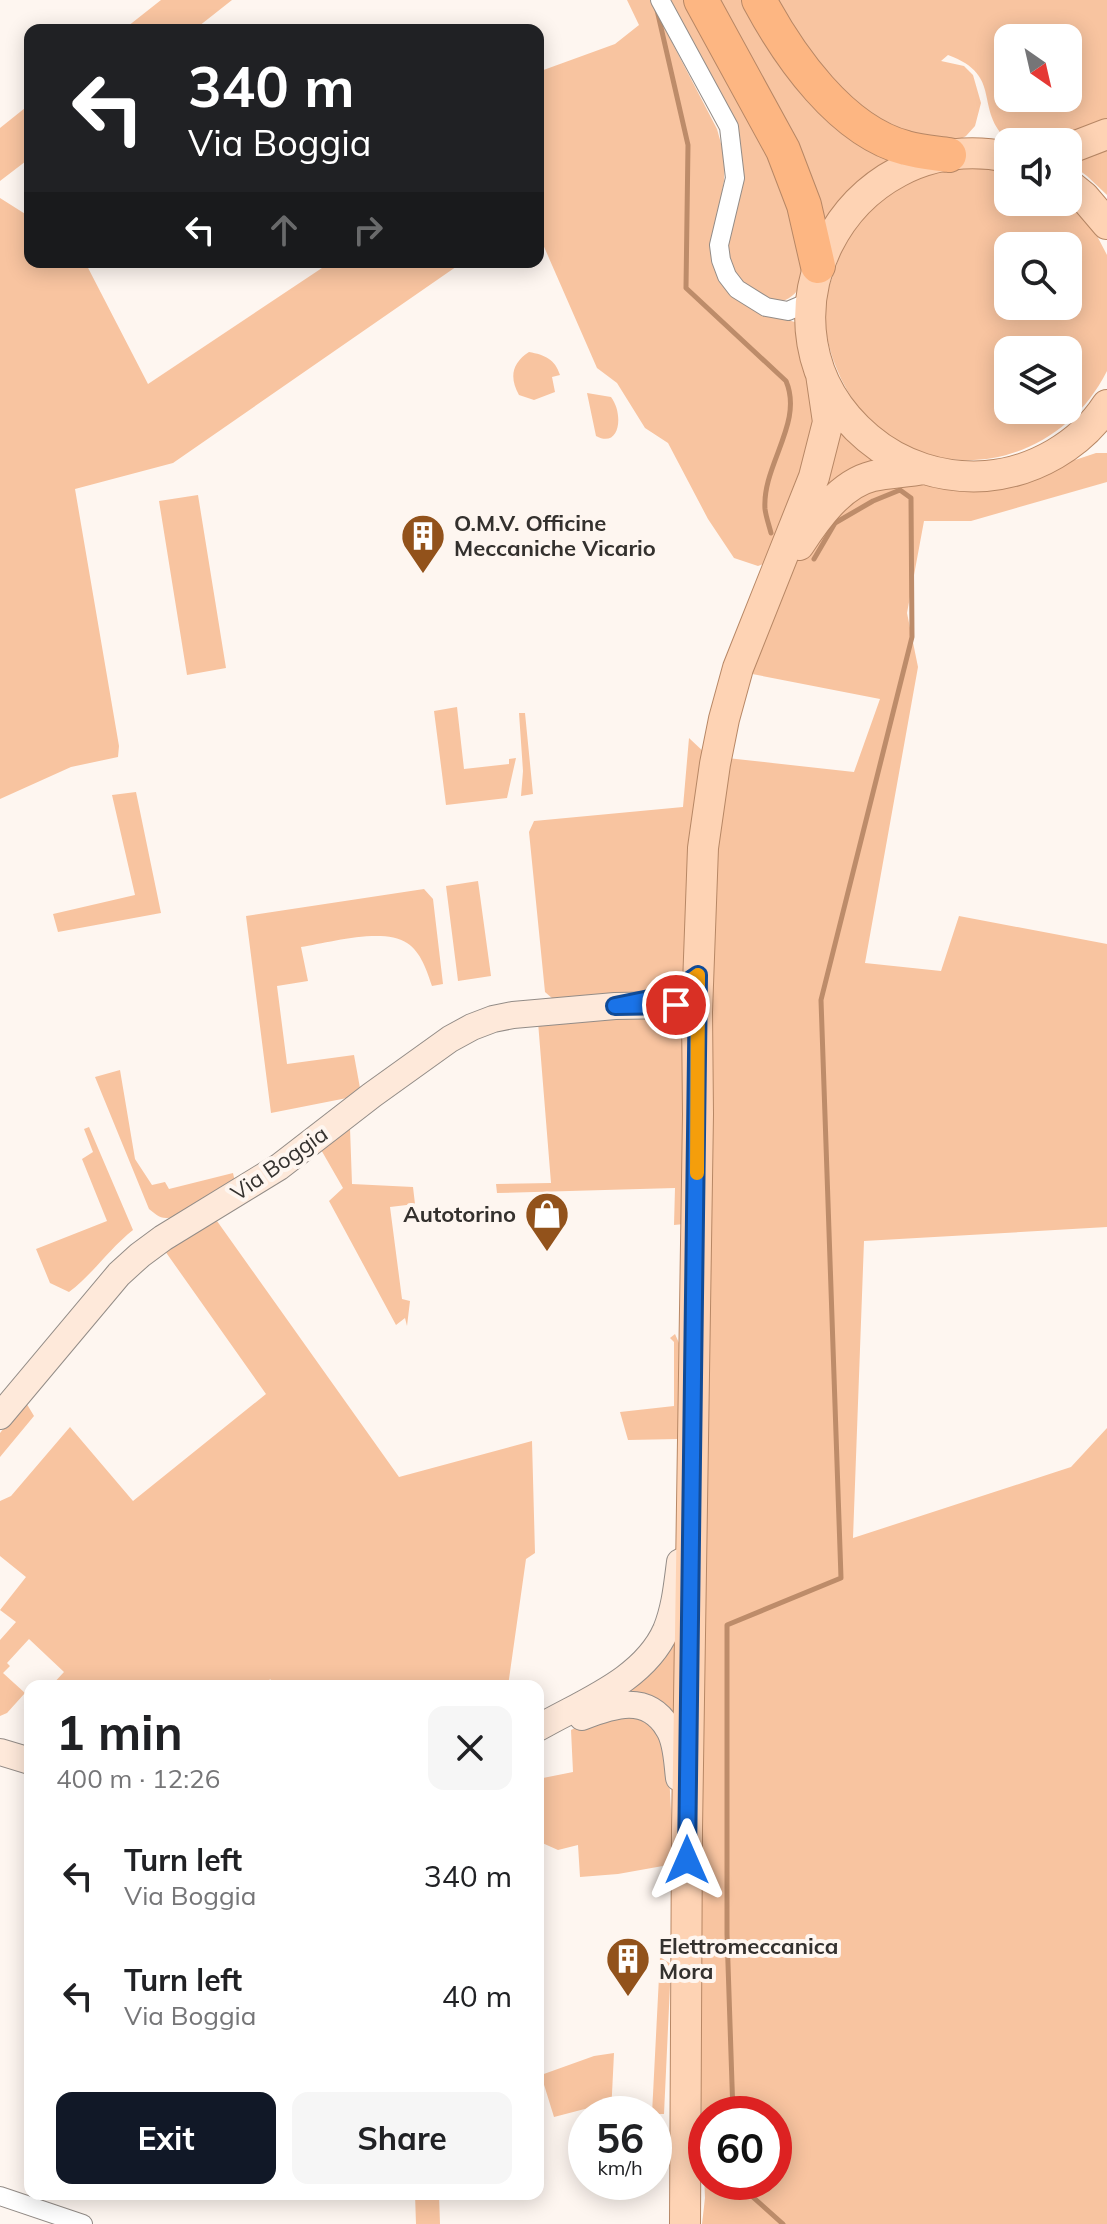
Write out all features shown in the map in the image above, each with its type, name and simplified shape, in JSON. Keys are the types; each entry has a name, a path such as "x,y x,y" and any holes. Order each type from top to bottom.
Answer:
{"highway":[{"path":"701,0 783,150 804,205 818,266"},
{"path":"759,0 794,56 831,101 853,120 905,148 949,155"}],"main road":[{"path":"1082,144 1107,134"},
{"path":"685,2224 697,1012 703,848 715,764 738,668 814,477 828,422 812,339 811,301 818,266 828,242 843,218 869,191 914,164 949,155 994,154"},
{"path":"1082,196 1107,224"},
{"path":"821,374 837,404 861,432 891,455 924,469 958,476 996,475 1032,465 1062,450 1090,426 1107,405"},
{"path":"1062,450 1107,441"},
{"path":"761,608 822,512 845,491 869,477 924,469"}],"street":[{"path":"660,0 729,127 735,178 719,245 727,276 737,289 766,307 788,311 811,301"},
{"name":"Via Boggia","path":"615,1006 669,995 698,975"},
{"name":"Via Boggia","path":"0,1416 119,1274 140,1255 279,1167 450,1039 493,1019 615,1006 676,1005 697,1012"},
{"path":"544,1725 626,1678 656,1648 675,1602 692,1475"},
{"path":"544,1732 613,1705 629,1703 646,1708 669,1729 687,1830"},
{"path":"0,1752 24,1759"},
{"path":"0,2196 83,2224"}],"shaded area":[{"path":"161,0 232,0 202,24 131,24"},
{"path":"627,0 650,0 717,129 725,158 713,242 734,297 764,314 795,322 818,414 819,422 769,562 758,566 734,558 708,519 668,443 645,428 617,383 597,368 544,247 544,70 615,44 639,25"},
{"path":"665,0 693,0 783,175 803,272 796,292 778,303 745,286 731,269 724,250 740,174"},
{"path":"707,0 756,0 901,154 820,236"},
{"path":"768,0 1107,0 1107,128 1082,137 1082,128 998,128 983,83 965,63 948,55 941,61 964,66 973,75 981,103 975,126 966,136 952,144 933,146 850,109"},
{"path":"24,109 24,163 0,181 0,128"},
{"path":"1107,146 1107,195 1082,172 1082,156"},
{"path":"968,167 994,170 994,216 1081,216 1095,232 1107,255 1107,371 1082,407 1082,336 994,336 994,424 1063,424 1047,437 1008,454 968,460 928,454 891,437 859,408 833,359 827,335 825,301 849,233 887,195 910,181"},
{"path":"0,198 24,213 24,268 88,268 148,384 322,268 454,268 173,463 75,489 119,746 118,757 71,767 0,799"},
{"path":"529,352 549,359 560,375 552,377 555,392 534,400 519,395 513,376 519,361"},
{"path":"587,393 611,397 615,404 617,428 610,438 596,436"},
{"path":"839,429 846,439 876,461 815,507"},
{"path":"1096,453 1107,453 1107,482 971,521 924,521 907,613 918,667 865,963 941,971 959,916 1107,944 1107,1227 864,1241 853,1538 1071,1467 1107,1428 1107,2224 702,2224 705,2200 792,2200 792,2096 701,2096 698,1692 712,861 727,758 854,772 880,699 747,673 778,591 803,549 832,514 885,481 1069,462"},
{"path":"198,495 226,668 187,675 159,501"},
{"path":"457,707 464,769 509,764 509,759 516,758 507,798 446,805 434,711"},
{"path":"519,713 525,713 533,794 521,796 523,771"},
{"path":"689,738 706,754 689,967 680,981 662,993 553,999 545,992 529,832 534,821 683,807"},
{"path":"136,792 161,913 58,932 53,914 135,895 112,795"},
{"path":"478,881 491,976 458,981 446,886"},
{"path":"424,889 433,899 443,984 432,986 416,951 397,938 370,936 301,947 308,981 277,986 287,1064 354,1055 360,1088 347,1098 271,1113 246,916"},
{"path":"669,1009 689,1020 684,1224 674,1225 675,1188 497,1193 496,1184 551,1183 538,1022"},
{"path":"120,1070 135,1159 152,1185 165,1182 169,1189 233,1173 235,1182 173,1217 161,1217 149,1209 95,1077"},
{"path":"89,1127 133,1230 69,1292 50,1283 36,1249 107,1221 82,1159 93,1152 84,1129"},
{"path":"350,1128 352,1184 413,1187 415,1204 390,1207 402,1299 410,1301 407,1326 405,1318 396,1325 329,1201 343,1188 320,1148"},
{"path":"217,1221 399,1477 532,1441 535,1553 526,1559 509,1680 57,1680 64,1672 29,1639 7,1663 10,1666 3,1673 24,1694 7,1713 0,1716 0,1640 16,1622 0,1610 26,1577 0,1556 0,1501 11,1496 70,1427 133,1501 266,1394 165,1251"},
{"path":"675,1334 679,1343 678,1439 628,1440 620,1412 674,1406 674,1342 670,1338"},
{"path":"25,1401 34,1416 0,1457 0,1433"},
{"path":"681,1600 681,1737 599,1702"},
{"path":"635,1713 663,1735 668,1756 674,1864 580,1877 578,1845 558,1850 544,1844 544,1778 573,1772 571,1730 593,1719"},
{"path":"660,1957 671,1964 665,2096 653,2096"},
{"path":"614,2053 612,2096 568,2096 568,2113 554,2117 544,2085 544,2074 594,2056"},
{"path":"415,2200 439,2200 440,2224 416,2224"}],"waterway":[{"path":"657,10 688,145 686,288 786,381 790,397 790,413 766,493 765,509 771,533"},
{"path":"732,2096 727,1934 727,1625 841,1578 821,1000 912,637 911,498 900,490 873,501 835,523 814,559"},
{"path":"756,2200 783,2224"}],"slow traffic":[{"path":"690,981 698,975 697,1173"}],"place":[{"name":"O.M.V. Officine Meccaniche Vicario","path":"423,575"},
{"name":"Autotorino","path":"547,1253"},
{"name":"Elettromeccanica Mora","path":"628,1998"}],"route":[{"path":"676,1005 615,1006 669,995 698,975 687,1860"}]}
